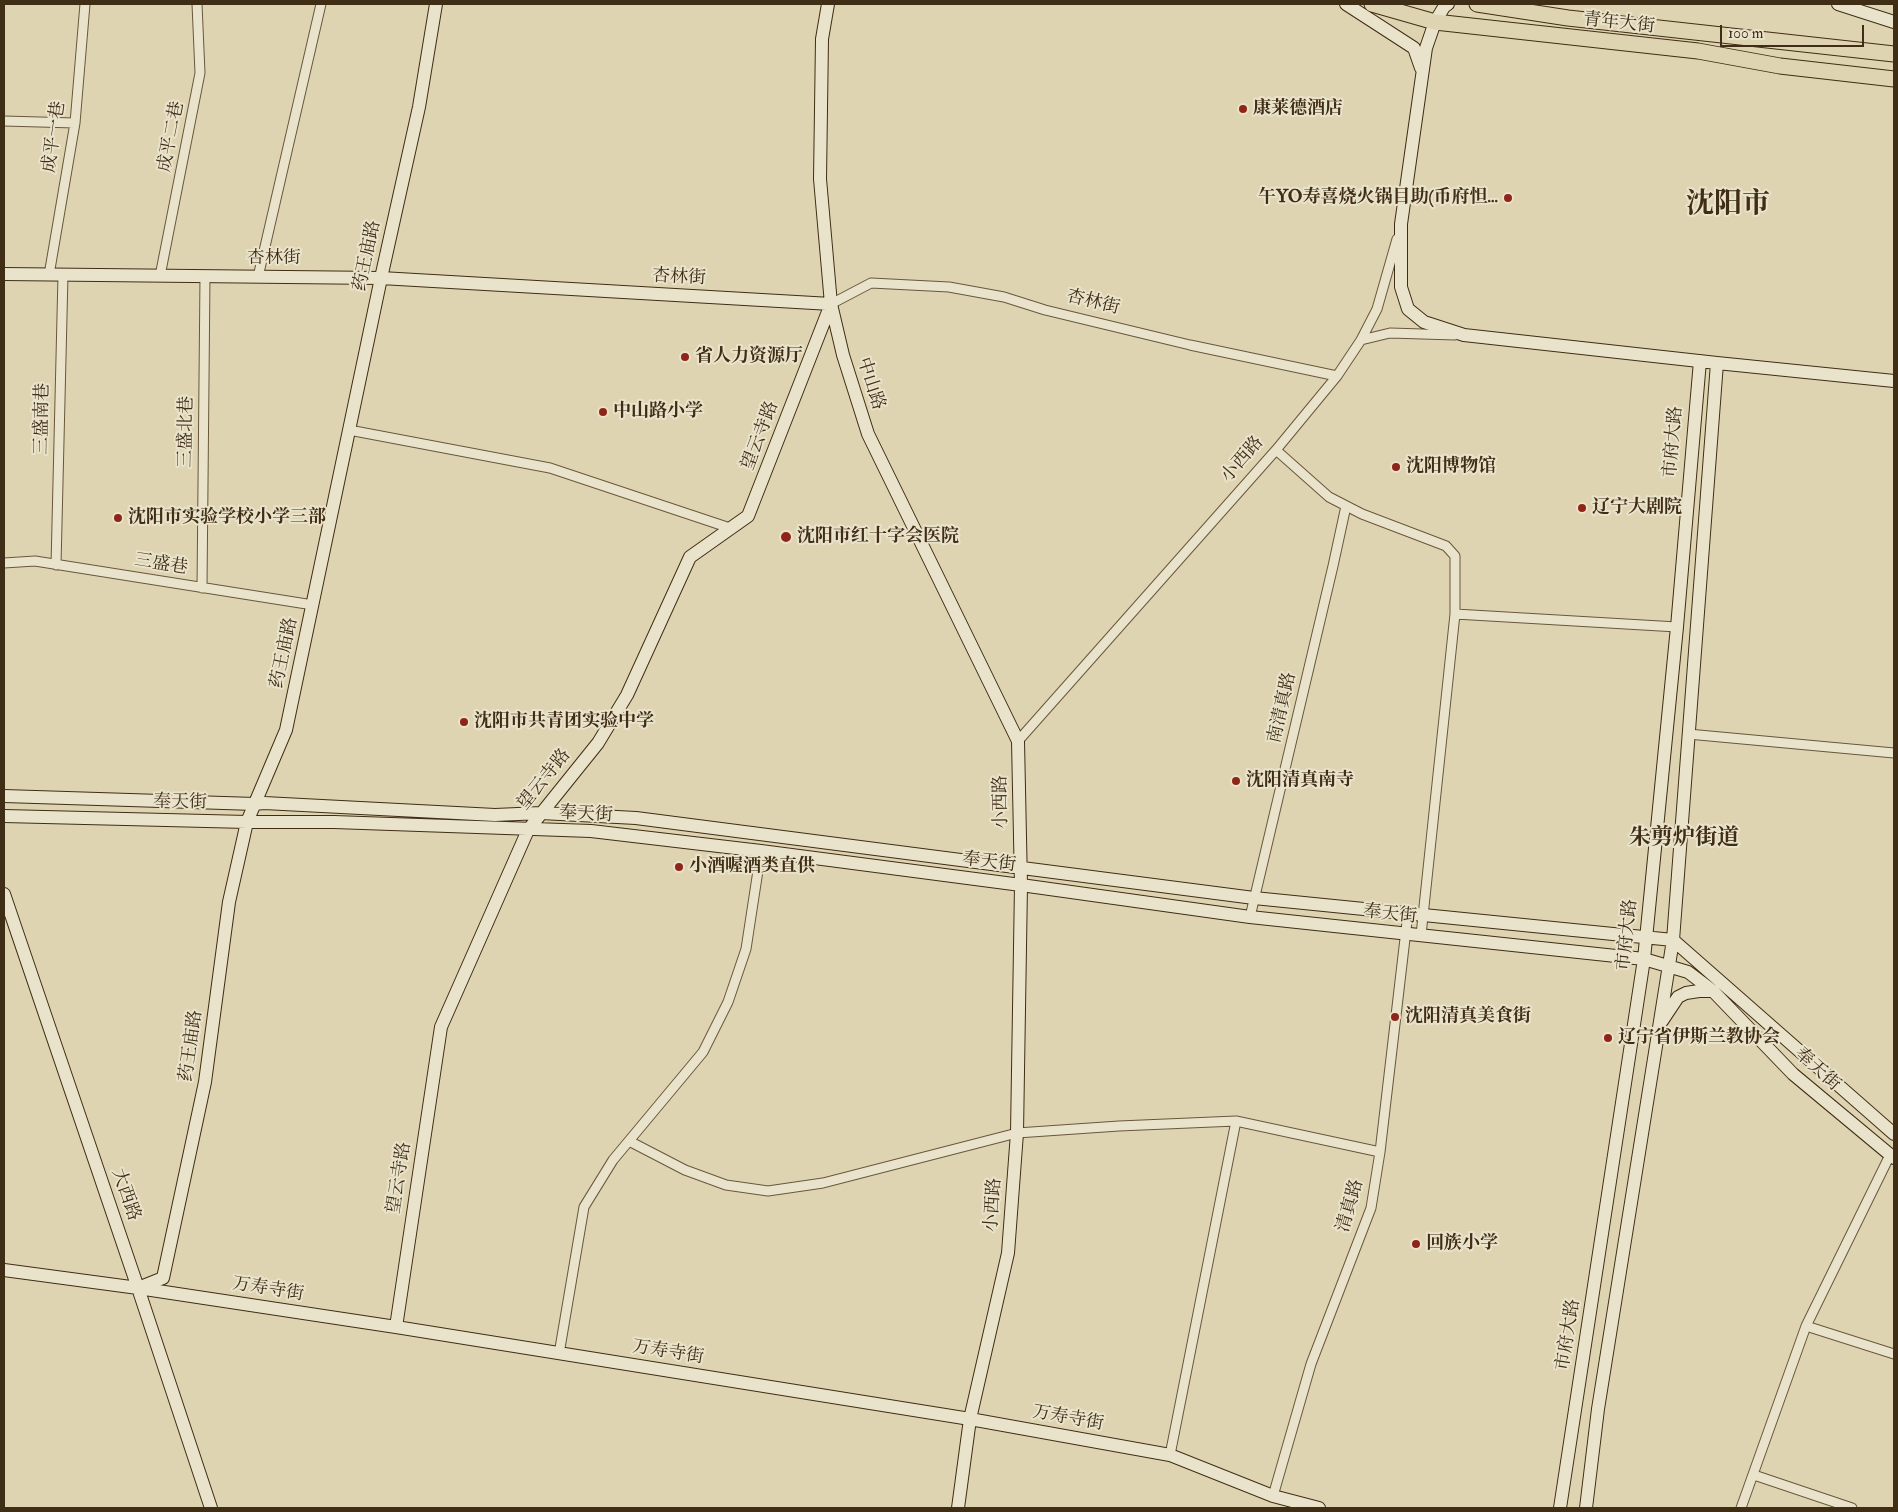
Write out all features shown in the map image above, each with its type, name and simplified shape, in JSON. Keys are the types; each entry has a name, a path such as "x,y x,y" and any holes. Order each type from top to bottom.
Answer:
{"main road":[{"name":"药王庙路","path":"138,1288 163,1278 205,1082 229,902 247,822 286,730 380,278 419,107 436,4"},
{"name":"中山路","path":"828,4 822,39 820,179 831,304 843,355 868,434 1018,741"},
{"path":"1346,4 1414,48 1422,71"},
{"name":"青年大街","path":"1372,4 1435,22 1698,52 1780,66 1894,79"},
{"path":"1448,4 1444,6 1435,22 1426,48 1401,224 1401,287 1408,309 1424,322 1464,335 1717,364 1894,381"},
{"path":"1478,4 1568,18 1894,54"},
{"path":"1838,4 1894,22"},
{"name":"杏林街","path":"4,274 380,278 831,304"},
{"name":"望云寺路","path":"396,1327 441,1027 528,830 598,743 627,695 690,556 748,516 831,304"},
{"name":"市府大路","path":"1560,1508 1644,959 1677,627 1700,362"},
{"name":"市府大路","path":"1586,1508 1598,1409 1673,940 1717,364"},
{"name":"小西路","path":"958,1508 970,1419 1008,1253 1017,1133 1021,885 1018,741"},
{"name":"奉天街","path":"4,796 264,803 495,815 541,813 636,818 1020,866 1254,898 1673,940 1894,1134"},
{"name":"奉天街","path":"4,816 247,822 334,822 591,831 1021,885 1250,918 1644,959 1688,972 1713,992 1793,1074 1892,1157"},
{"name":"大西路","path":"4,894 211,1508"},
{"path":"1660,1025 1678,997 1686,993 1699,991 1713,992"},
{"name":"万寿寺街","path":"4,1270 396,1327 970,1419 1170,1455 1273,1496 1319,1508"}],"street":[{"name":"成平一巷","path":"49,275 75,123 85,4"},
{"name":"成平二巷","path":"160,276 200,73 197,4"},
{"path":"258,277 322,4"},
{"path":"4,121 75,123"},
{"name":"小西路","path":"1018,741 1276,450 1337,376 1361,340 1377,309 1401,224"},
{"name":"三盛南巷","path":"56,565 63,275"},
{"name":"三盛北巷","path":"202,588 205,276"},
{"name":"杏林街","path":"831,304 871,283 949,287 1004,297 1045,310 1190,345 1337,376"},
{"path":"1361,340 1390,333 1464,335"},
{"path":"349,430 550,468 730,528"},
{"path":"1276,450 1330,497 1362,514 1446,546 1455,556 1455,614 1421,936"},
{"name":"南清真路","path":"1250,918 1346,506"},
{"name":"三盛巷","path":"4,563 35,562 312,605"},
{"path":"1455,614 1677,627"},
{"path":"1688,734 1894,753"},
{"path":"559,1354 584,1207 613,1160 702,1052 728,1002 746,949 761,851"},
{"name":"清真路","path":"1273,1496 1311,1364 1371,1208 1380,1152 1408,913"},
{"path":"629,1141 685,1170 726,1185 768,1191 823,1183 1017,1133 1236,1121 1380,1152"},
{"path":"1170,1455 1236,1121"},
{"path":"1741,1508 1806,1326 1892,1157"},
{"path":"1806,1326 1894,1354"},
{"path":"1754,1475 1852,1508"}],"place":[{"name":"康莱德酒店","path":"1243,109"},
{"name":"午YO寿喜烧火锅目助(币府怛...","path":"1508,198"},
{"name":"省人力资源厅","path":"685,357"},
{"name":"中山路小学","path":"603,412"},
{"name":"沈阳博物馆","path":"1396,467"},
{"name":"辽宁大剧院","path":"1582,508"},
{"name":"沈阳市实验学校小学三部","path":"118,518"},
{"name":"沈阳市红十字会医院","path":"786,537"},
{"name":"沈阳市共青团实验中学","path":"464,722"},
{"name":"沈阳清真南寺","path":"1236,781"},
{"name":"小酒喔酒类直供","path":"679,867"},
{"name":"沈阳清真美食街","path":"1395,1017"},
{"name":"辽宁省伊斯兰教协会","path":"1608,1038"},
{"name":"回族小学","path":"1416,1244"}],"district":[{"name":"沈阳市","path":"1728,206"},
{"name":"朱剪炉街道","path":"1684,839"}]}
